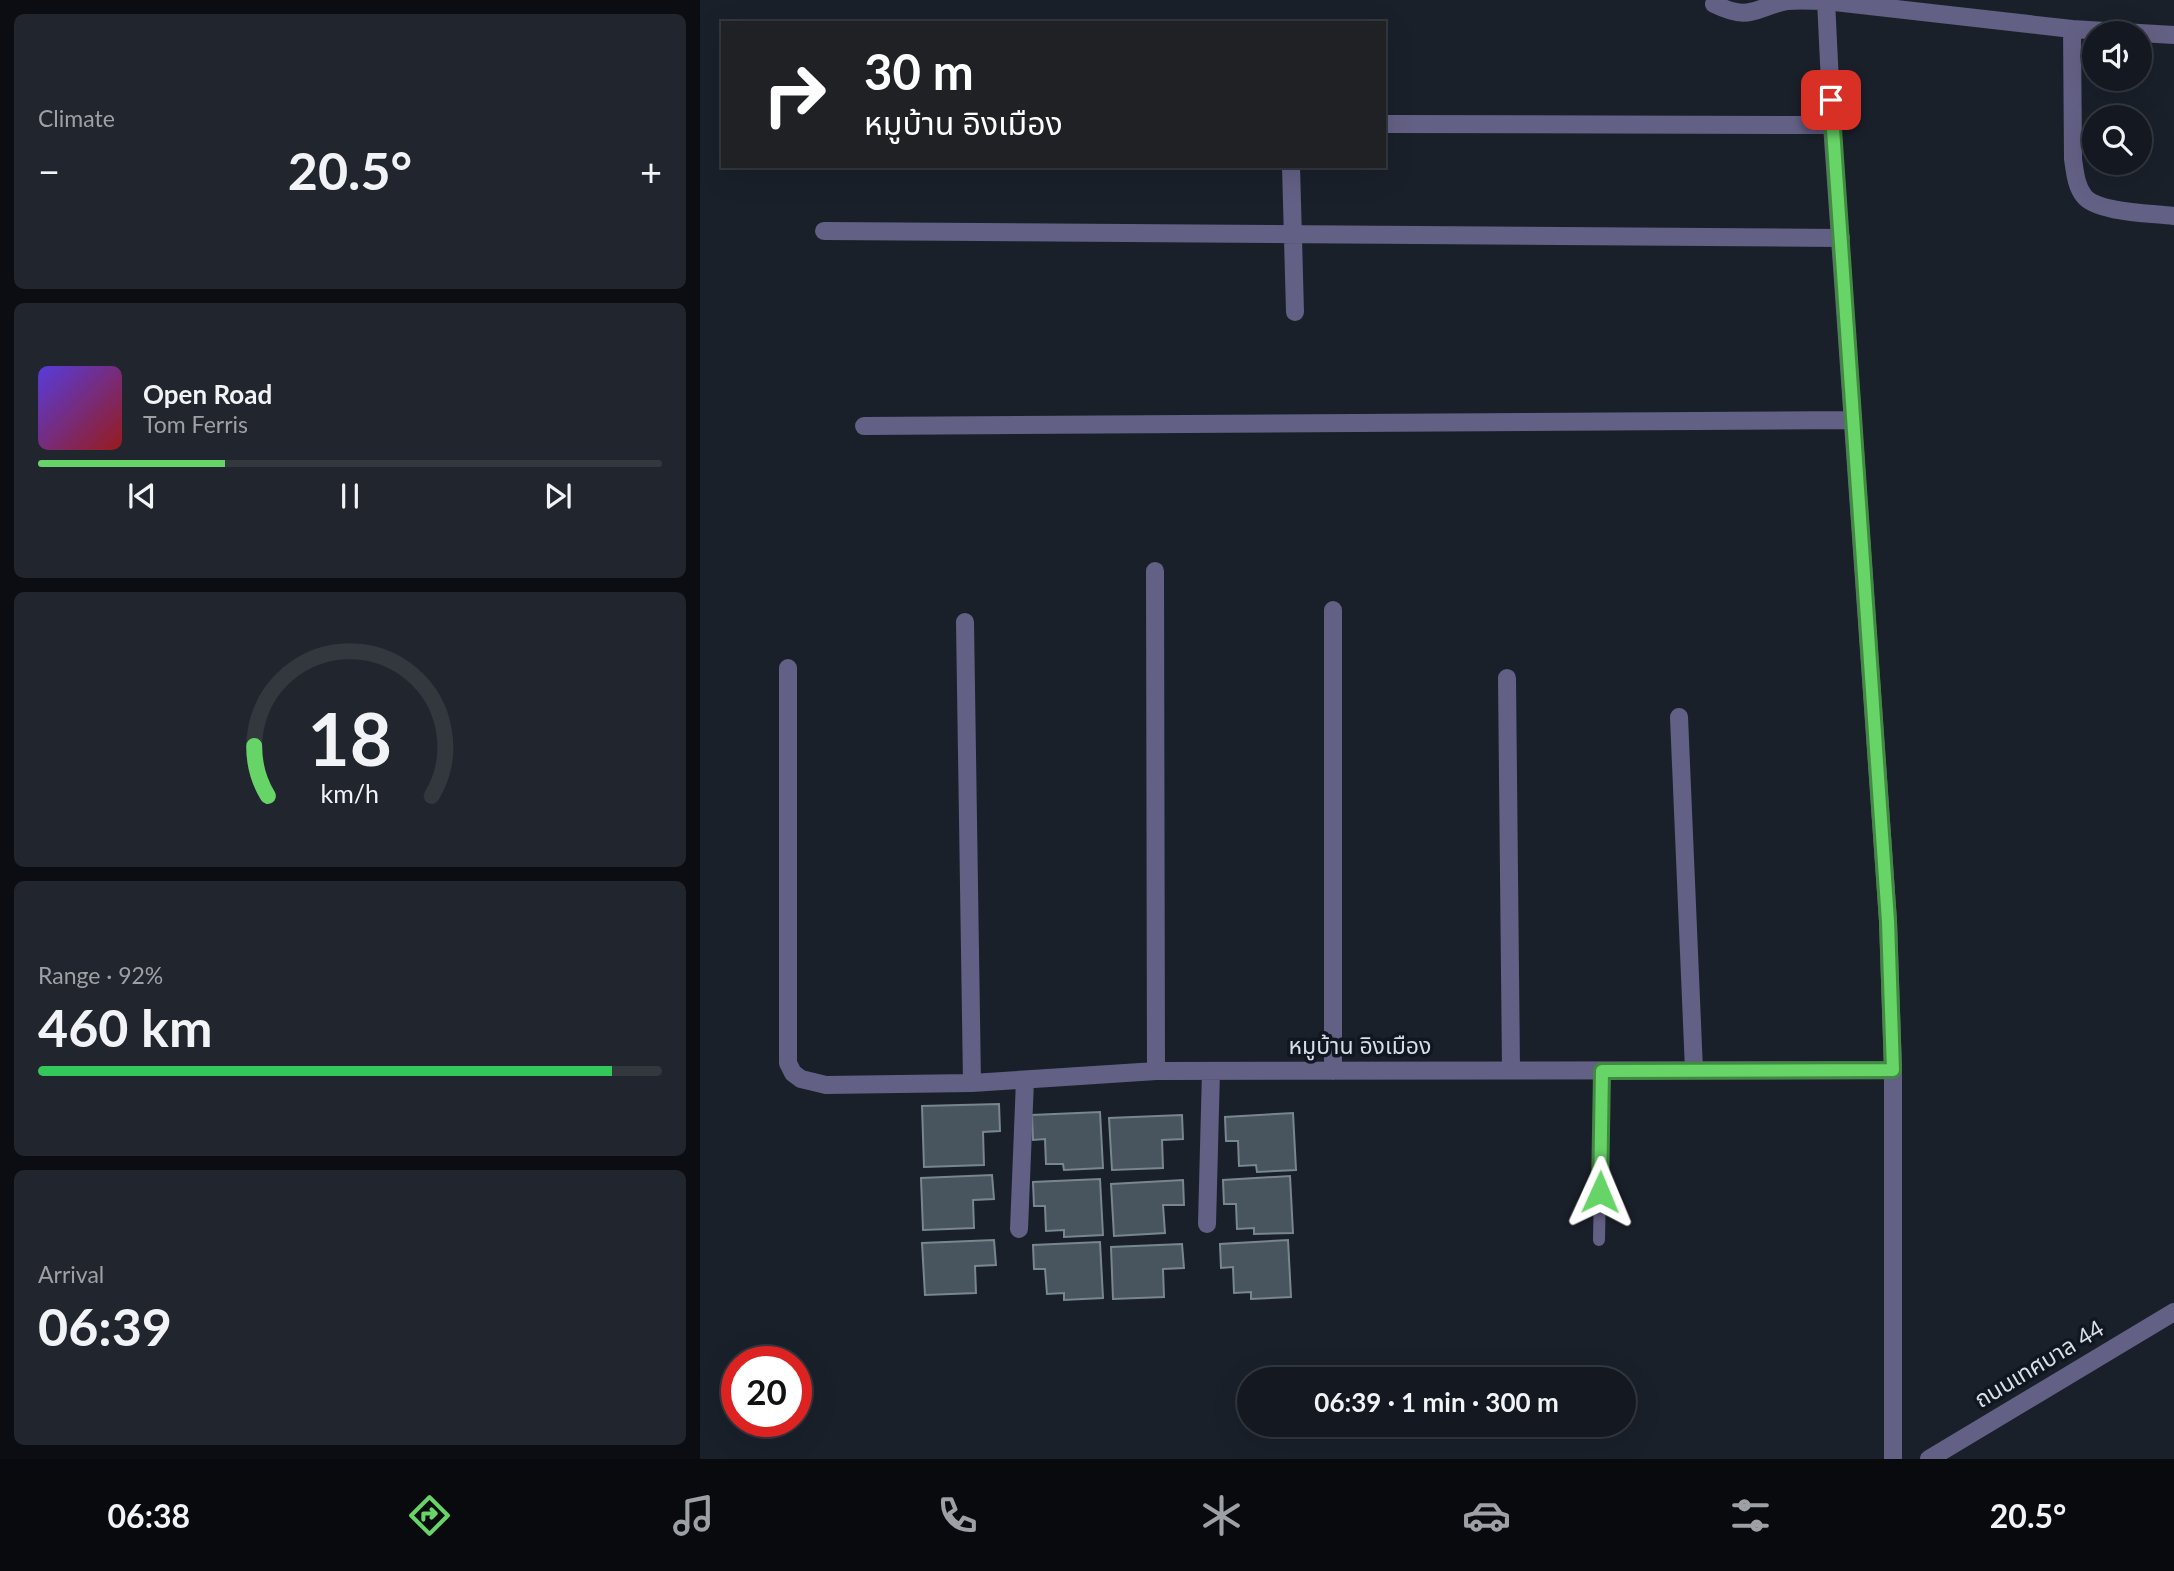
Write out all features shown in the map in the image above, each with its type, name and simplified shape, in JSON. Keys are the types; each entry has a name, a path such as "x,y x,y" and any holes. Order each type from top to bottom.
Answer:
{"street":[{"path":"1714,4 1747,14 1787,1 1826,1 2072,29 2174,35"},
{"path":"1826,1 1832,125 1887,907 1893,1070 1893,1459"},
{"path":"2072,29 2073,159 2077,181 2084,197 2096,205 2113,209 2174,216"},
{"path":"1386,124 1832,125"},
{"path":"1291,168 1295,312"},
{"path":"824,231 1841,238"},
{"path":"864,426 1853,420"},
{"path":"1155,570 1156,1071"},
{"path":"1333,610 1333,1071"},
{"path":"965,622 972,1083"},
{"name":"หมูบ้าน อิงเมือง","path":"788,667 788,1063 793,1073 801,1079 826,1084 972,1083 1156,1071 1893,1070"},
{"path":"1507,678 1511,1070"},
{"path":"1679,717 1694,1070"},
{"path":"1207,1224 1211,1071"},
{"path":"1018,1229 1025,1080"},
{"name":"ถนนเทศบาล 44","path":"1929,1459 2174,1312"}],"lane":[{"path":"1599,1240 1602,1071"}],"building":[{"path":"999,1104 1000,1131 983,1132 984,1165 924,1167 922,1106"},
{"path":"1100,1112 1103,1168 1064,1170 1063,1164 1046,1164 1045,1139 1033,1140 1032,1115"},
{"path":"1293,1113 1296,1170 1257,1172 1256,1165 1239,1166 1238,1141 1226,1141 1225,1117"},
{"path":"1182,1115 1183,1139 1162,1140 1163,1168 1112,1170 1109,1118"},
{"path":"992,1175 994,1199 973,1200 974,1228 923,1230 921,1178"},
{"path":"1290,1176 1293,1233 1254,1234 1254,1228 1237,1229 1236,1204 1224,1204 1223,1180"},
{"path":"1100,1179 1103,1235 1064,1237 1064,1230 1046,1231 1045,1206 1034,1206 1033,1182"},
{"path":"1183,1180 1184,1205 1163,1205 1165,1233 1114,1236 1111,1184"},
{"path":"994,1240 996,1265 975,1266 976,1293 925,1295 922,1243"},
{"path":"1288,1240 1291,1297 1251,1299 1251,1292 1234,1293 1233,1267 1221,1268 1220,1244"},
{"path":"1100,1242 1103,1298 1064,1300 1064,1293 1047,1294 1045,1269 1034,1269 1033,1245"},
{"path":"1182,1244 1184,1268 1163,1269 1164,1297 1113,1299 1111,1247"}],"route":[{"path":"1600,1192 1602,1071 1893,1070 1888,921 1831,100"}]}
